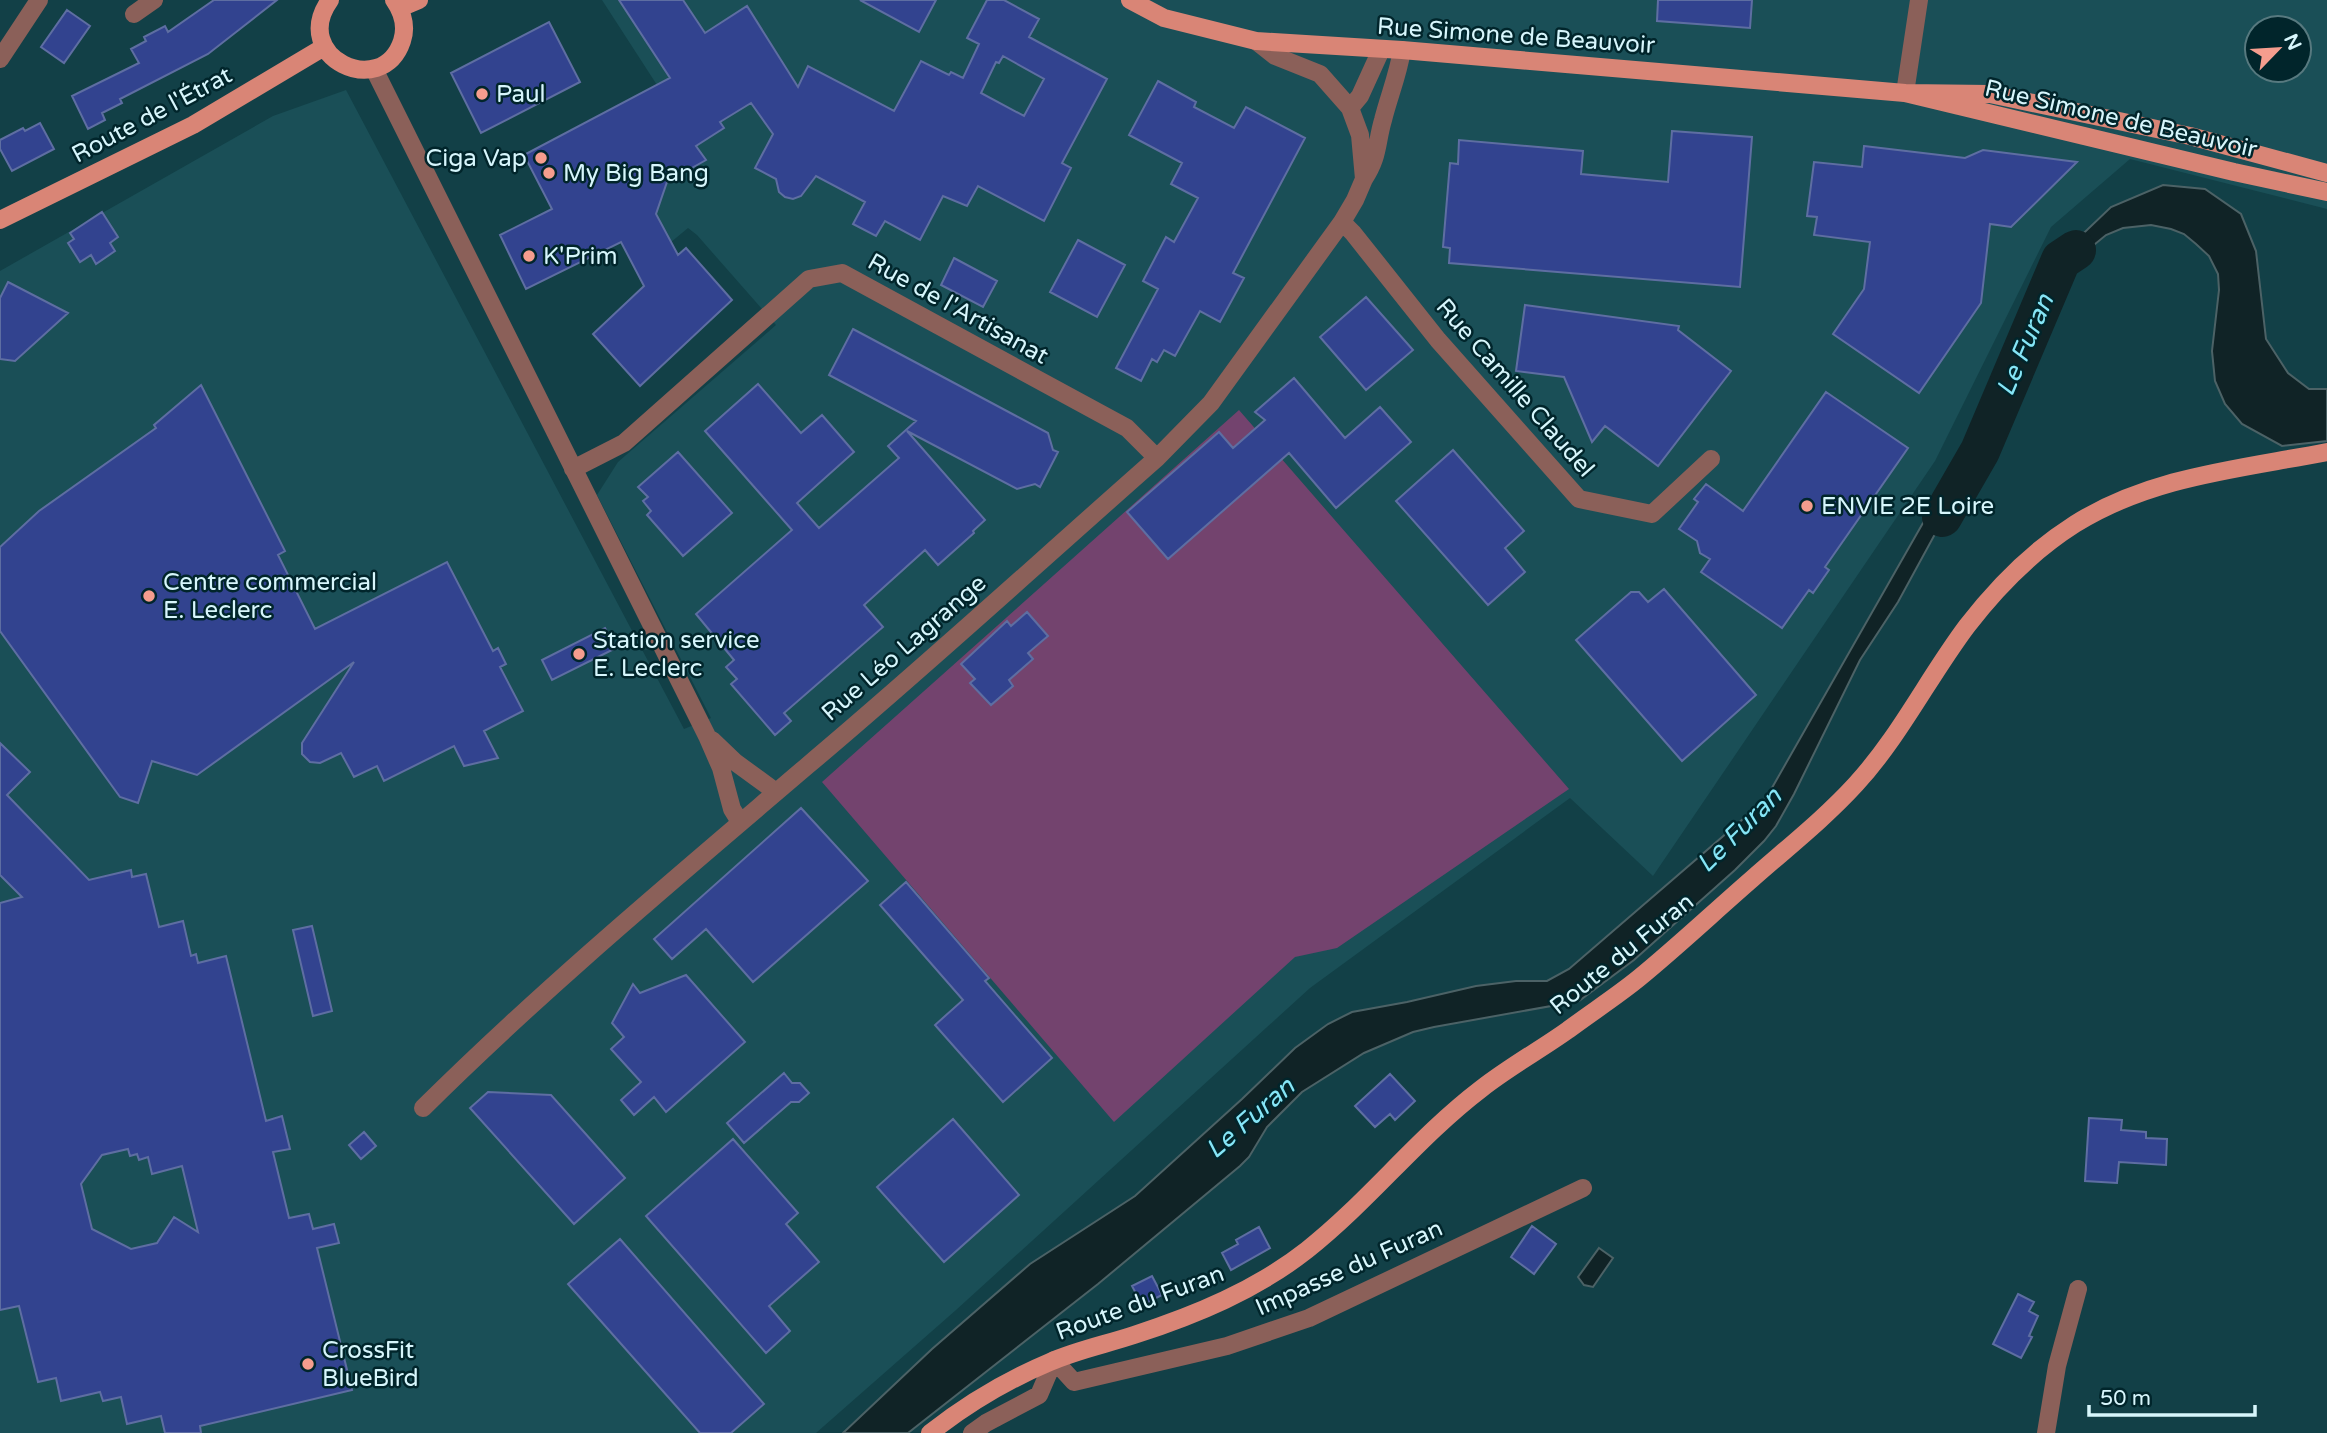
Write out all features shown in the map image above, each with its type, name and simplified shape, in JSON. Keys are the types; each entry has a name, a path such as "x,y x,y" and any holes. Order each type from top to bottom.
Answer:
{"main road":[{"path":"330,0 320,21 324,47 332,58 355,70 374,69 392,57 400,47 404,34 404,21 397,4 419,0"},
{"name":"Rue Simone de Beauvoir","path":"1130,0 1164,18 1256,41 1402,50 1905,93 1990,94 2190,136 2327,173"},
{"name":"Route de l'Étrat","path":"0,220 193,125 324,47"},
{"name":"Rue Simone de Beauvoir","path":"1905,93 2327,192"},
{"name":"Route du Furan","path":"930,1433 993,1388 1054,1360 1184,1318 1273,1275 1308,1249 1482,1087 1639,978 1827,813 1858,782 1900,728 1965,629 1988,600 2034,554 2072,526 2105,506 2143,491 2201,474 2327,452"}],"street":[{"path":"0,59 39,0"},
{"path":"134,14 154,0"},
{"path":"1905,93 1919,0"},
{"path":"1256,41 1275,56 1320,74 1350,108 1360,135 1364,178"},
{"path":"1350,108 1360,96 1381,50"},
{"name":"Rue Léo Lagrange","path":"423,1108 486,1046 1157,458 1211,402 1342,222 1355,200 1364,178 1375,162 1382,122 1398,74 1402,50"},
{"path":"374,69 707,736 721,768 732,809 740,822"},
{"name":"Rue Camille Claudel","path":"1342,222 1438,340 1579,499 1652,514 1711,459"},
{"name":"Rue de l'Artisanat","path":"573,469 624,443 809,279 842,273 1127,428 1157,458"},
{"path":"707,736 735,762 776,792"},
{"name":"Impasse du Furan","path":"1054,1360 1074,1381 1227,1346 1309,1318 1583,1188"},
{"path":"2046,1433 2057,1366 2078,1289"},
{"path":"972,1433 1039,1395 1054,1360"}],"shaded area":[{"path":"602,0 2327,0 2327,209 2130,159 2051,227 1935,461 1653,876 1570,798 1310,988 956,1310 816,1433 0,1433 0,271 273,116 346,90 684,729 711,718 597,495 618,462 776,325 688,228 636,271 564,134 657,85"},
{"path":"1239,410 1569,789 1337,948 1295,957 1114,1122 822,782"}],"water":[{"path":"2163,185 2205,189 2241,214 2256,251 2266,339 2288,373 2309,389 2327,389 2327,441 2282,446 2242,424 2225,404 2215,381 2212,351 2219,290 2218,274 2209,256 2184,234 2171,229 2151,225 2123,228 2106,235 2061,272 2041,303 1980,448 1959,490 1898,602 1860,660 1776,826 1735,870 1634,960 1579,1001 1413,1032 1364,1053 1302,1092 1267,1127 1249,1157 1240,1166 1098,1284 908,1433 843,1433 932,1349 1030,1264 1135,1196 1295,1048 1328,1024 1352,1012 1476,986 1516,981 1547,981 1569,969 1765,800 1964,451 1990,380 2045,270 2111,207"},
{"path":"1599,1248 1613,1258 1593,1287 1584,1285 1578,1277"}],"building":[{"path":"214,0 277,0 208,54 120,99 122,103 102,113 105,120 88,129 72,96 139,63 131,49 146,41 144,37 165,26 168,32"},
{"path":"619,0 683,0 705,33 747,6 798,87 808,66 894,111 921,61 949,75 951,72 963,78 979,44 967,38 987,0 1004,0 1039,19 1029,37 1107,79 1062,163 1071,168 1044,221 978,186 967,206 943,196 920,240 885,221 876,236 853,224 865,202 816,176 801,196 793,199 785,197 779,192 776,179 755,168 773,134 751,103 720,122 724,128 696,146 706,160 667,182 656,214 678,255 686,248 732,300 640,386 593,334 644,286 621,242 526,289 500,235 552,209 524,155 670,78","holes":["1003,56 1044,79 1024,116 981,93 996,62 999,63"]},
{"path":"860,0 936,0 919,32"},
{"path":"1658,0 1752,0 1750,28 1657,21"},
{"path":"67,10 90,26 64,63 41,47"},
{"path":"549,22 580,82 481,133 451,73"},
{"path":"1158,81 1196,102 1194,107 1234,128 1246,107 1305,138 1233,273 1244,278 1220,322 1200,311 1175,356 1164,350 1157,362 1152,359 1141,381 1116,368 1158,289 1143,281 1166,237 1174,242 1198,198 1171,184 1182,163 1129,135"},
{"path":"40,123 54,149 12,171 0,149 0,140"},
{"path":"1672,131 1752,137 1740,287 1449,263 1450,248 1443,247 1450,163 1458,164 1459,140 1583,151 1581,174 1668,182"},
{"path":"1864,146 1965,158 1983,150 2077,162 2011,227 1990,224 1981,303 1919,393 1833,334 1864,289 1870,242 1814,235 1817,217 1807,216 1814,162 1862,167"},
{"path":"102,212 118,237 110,243 115,251 96,264 91,255 80,262 68,243 74,239 70,233"},
{"path":"1078,240 1125,265 1097,317 1050,292"},
{"path":"954,258 997,281 983,307 941,285"},
{"path":"8,282 68,313 15,361 0,359 0,298"},
{"path":"1366,297 1413,350 1366,390 1320,337"},
{"path":"1525,305 1679,326 1678,330 1731,371 1658,466 1605,426 1592,442 1564,377 1516,371"},
{"path":"853,329 1048,433 1053,450 1058,452 1040,487 1035,484 1017,489 907,431 985,520 938,565 925,550 864,605 883,627 784,713 791,721 775,735 731,684 737,679 726,667 734,660 696,614 792,530 705,431 758,384 801,433 822,415 854,452 797,503 819,528 899,458 888,446 916,421 829,375"},
{"path":"1294,378 1345,438 1380,407 1411,442 1336,508 1289,453 1168,559 1127,512 1219,432 1233,448 1265,420 1255,412"},
{"name":"Centre commercial E. Leclerc","path":"201,385 285,551 278,555 315,629 447,562 493,651 498,648 506,664 500,667 523,711 484,731 498,758 464,766 454,746 384,781 377,766 354,777 341,753 320,763 310,762 302,754 302,743 354,662 197,775 152,761 138,803 120,797 0,631 0,547 39,511 156,428 154,425"},
{"name":"ENVIE 2E Loire","path":"1826,392 1908,448 1825,567 1829,570 1813,593 1809,590 1782,628 1701,572 1710,559 1700,553 1697,541 1679,529 1698,502 1694,499 1706,484 1743,511"},
{"path":"1453,450 1524,531 1505,548 1525,572 1488,605 1396,501"},
{"path":"678,452 732,513 683,556 647,515 651,511 643,501 648,497 638,487"},
{"path":"1664,589 1756,695 1682,761 1576,640 1631,592 1639,592 1648,602"},
{"path":"1027,612 1048,636 1028,653 1033,659 1009,680 1013,686 991,705 970,683 975,679 961,664 1007,621 1011,626"},
{"name":"Station service E. Leclerc","path":"605,628 616,648 552,680 542,660"},
{"path":"0,743 30,772 7,795 89,880 131,870 132,877 146,874 159,927 183,921 191,956 196,954 198,963 226,956 266,1121 282,1116 290,1149 273,1152 289,1218 309,1214 313,1229 334,1224 339,1243 317,1248 352,1390 200,1426 201,1433 165,1433 161,1416 127,1424 121,1397 103,1401 100,1392 61,1401 56,1378 38,1382 19,1306 0,1310 0,903 22,897 0,875","holes":["128,1149 130,1156 137,1154 139,1160 148,1157 152,1174 182,1166 198,1232 174,1217 157,1243 131,1249 92,1229 81,1184 102,1155"]},
{"path":"801,808 868,881 753,982 706,929 672,959 654,939"},
{"path":"906,882 989,978 985,981 1052,1058 1003,1102 935,1025 963,1000 880,905"},
{"path":"312,926 332,1011 313,1016 293,930"},
{"path":"686,975 745,1042 666,1112 654,1097 634,1115 621,1100 641,1082 611,1049 624,1037 612,1023 633,984 640,993"},
{"path":"784,1073 792,1083 800,1083 809,1093 799,1102 791,1102 744,1143 727,1123"},
{"path":"1390,1074 1415,1101 1395,1120 1390,1114 1375,1127 1355,1106"},
{"path":"488,1092 551,1095 625,1178 574,1224 470,1108"},
{"path":"2089,1118 2122,1120 2121,1130 2146,1132 2146,1138 2167,1139 2166,1165 2119,1162 2117,1183 2085,1181"},
{"path":"953,1119 1019,1195 944,1262 877,1187"},
{"path":"364,1132 376,1146 361,1159 349,1145"},
{"path":"733,1139 798,1213 786,1224 819,1262 769,1306 790,1331 766,1353 646,1216"},
{"path":"1532,1226 1556,1244 1534,1274 1511,1257"},
{"path":"1259,1227 1270,1248 1231,1270 1222,1253 1238,1244 1236,1240"},
{"path":"620,1239 764,1404 731,1433 700,1433 568,1284"},
{"path":"1152,1276 1162,1295 1142,1305 1132,1286"},
{"path":"2018,1294 2034,1302 2029,1311 2038,1316 2029,1336 2032,1337 2021,1358 1993,1344"}],"waterway":[{"name":"Le Furan","path":"1942,517 1980,451 2061,260 2076,250"}],"place":[{"name":"Paul","path":"482,94"},
{"name":"Ciga Vap","path":"541,158"},
{"name":"My Big Bang","path":"549,173"},
{"name":"K'Prim","path":"529,256"},
{"name":"ENVIE 2E Loire","path":"1807,506"},
{"name":"Centre commercial E. Leclerc","path":"149,596"},
{"name":"Station service E. Leclerc","path":"579,654"},
{"name":"CrossFit BlueBird","path":"308,1364"}]}
